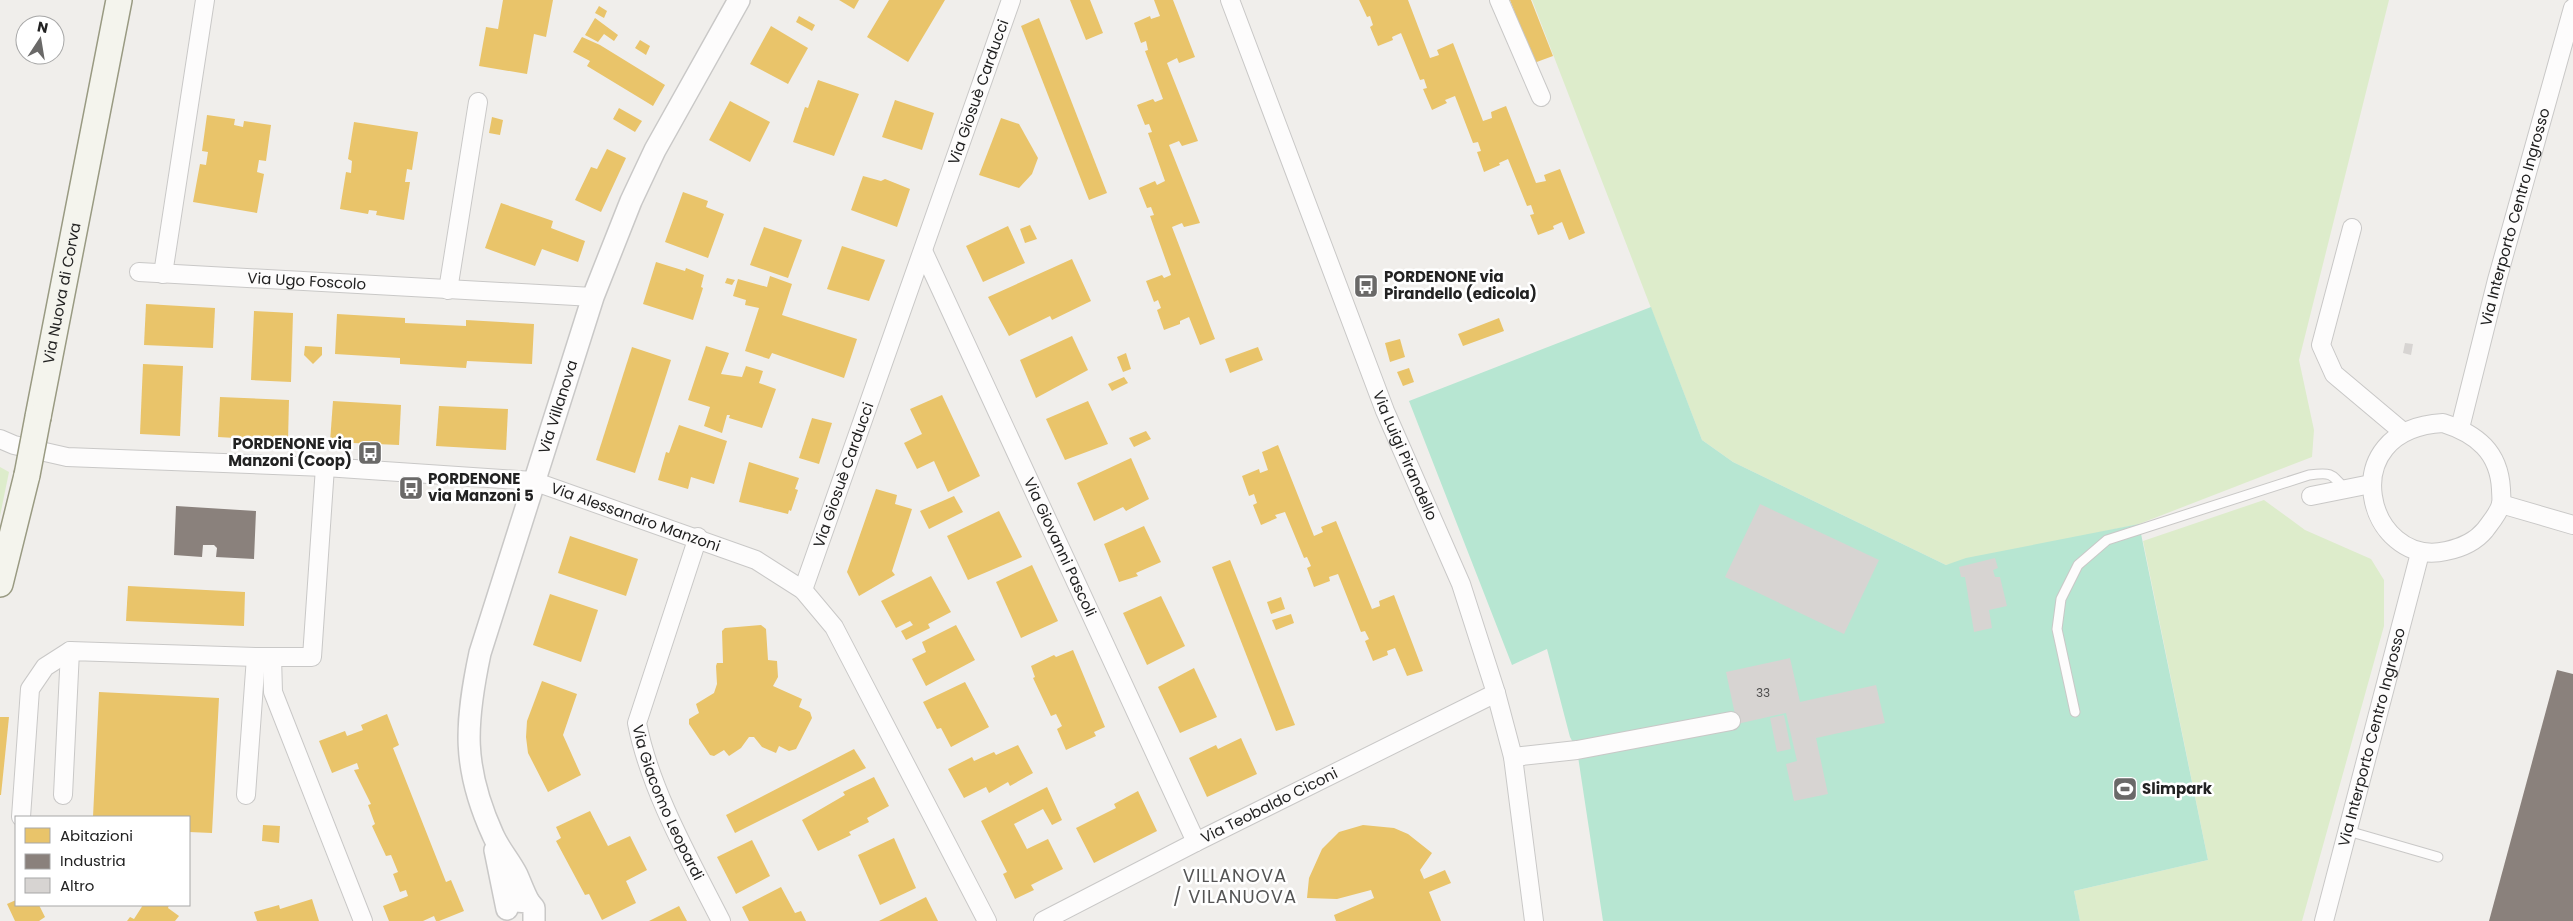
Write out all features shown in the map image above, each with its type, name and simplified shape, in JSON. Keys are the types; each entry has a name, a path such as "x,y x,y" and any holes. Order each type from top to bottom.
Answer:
{"main road":[{"name":"Via Nuova di Corva","path":"0,584 26,476 119,0"}],"street":[{"path":"163,274 205,0"},
{"name":"Via Villanova","path":"508,915 493,837 479,801 472,774 467,737 470,701 480,653 533,481 593,297 631,201 654,150 739,0"},
{"name":"Via Giosuè Carducci","path":"803,590 924,253 1011,0"},
{"name":"Via Luigi Pirandello","path":"1230,0 1385,411 1461,584 1496,693 1513,757 1534,921"},
{"path":"1499,0 1541,97"},
{"name":"Via Interporto Centro Ingrosso","path":"2460,428 2497,280 2573,8"},
{"path":"448,290 478,102"},
{"path":"2352,228 2321,346 2334,374 2403,432"},
{"name":"Via Giovanni Pascoli","path":"924,253 1196,842"},
{"name":"Via Ugo Foscolo","path":"139,272 593,297"},
{"path":"2422,424 2443,424 2460,428 2481,441 2494,458 2500,478 2501,504 2480,536 2461,548 2420,553 2399,541 2383,526 2374,506 2372,484 2376,464 2387,446 2403,432 2422,424"},
{"name":"Via Alessandro Manzoni","path":"7,442 67,457 325,467 533,481 698,537 756,560 803,590"},
{"path":"21,816 30,689 45,667 70,652 312,657 325,467"},
{"path":"2311,496 2372,484"},
{"path":"2501,504 2573,525"},
{"name":"Via Giacomo Leopardi","path":"698,537 637,723 642,751 652,777 721,921"},
{"name":"Via Interporto Centro Ingrosso","path":"2324,921 2420,553"},
{"path":"803,590 834,627 987,921"},
{"path":"63,795 70,652"},
{"path":"246,795 264,657"},
{"path":"264,657 273,692 363,921"},
{"name":"Via Teobaldo Ciconi","path":"1043,921 1196,842 1496,693"},
{"path":"1513,757 1577,750 1731,721"},
{"name":"Via Villanova","path":"493,837 516,874 535,915"},
{"path":"508,915 517,900 535,915"}],"lane":[{"path":"2074,712 2057,629 2061,599 2078,565 2107,540 2309,475 2326,472 2335,476 2345,489"},
{"path":"2348,831 2438,856"}],"green space":[{"path":"1532,0 2389,0 2299,360 2314,430 2312,457 2139,524 1946,565 1733,462 1702,440"},
{"path":"1651,307 1702,440 1733,462 1946,565 1966,558 2139,524 2208,860 2074,891 2080,921 1603,921 1577,750 1570,737 1547,649 1512,665 1409,401"},
{"path":"0,467 9,472 0,516"},
{"path":"2264,500 2305,530 2371,559 2384,580 2384,626 2302,921 2080,921 2074,891 2208,860 2143,541"}],"building: Abitazioni":[{"path":"503,0 553,0 546,37 534,34 527,74 479,66 486,27 498,29"},
{"path":"839,0 859,0 854,9"},
{"path":"889,0 945,0 908,62 867,37"},
{"path":"1070,0 1090,0 1103,33 1086,40"},
{"path":"1154,0 1173,0 1195,57 1179,63 1177,58 1167,63 1198,141 1182,146 1179,141 1169,145 1200,223 1184,227 1182,223 1172,227 1215,339 1200,345 1189,317 1180,321 1180,324 1164,330 1157,310 1161,308 1158,300 1154,302 1146,281 1162,275 1164,278 1171,275 1150,216 1154,215 1151,207 1147,208 1139,188 1155,181 1157,185 1165,181 1148,133 1152,132 1149,124 1145,125 1137,105 1153,99 1155,102 1163,99 1145,51 1148,50 1146,41 1141,43 1134,23 1150,16 1151,19 1160,16"},
{"path":"1359,0 1408,0 1430,58 1439,55 1437,50 1453,43 1483,121 1492,118 1491,112 1506,106 1536,183 1546,181 1544,175 1560,169 1585,233 1569,240 1562,222 1553,226 1554,229 1538,235 1530,215 1534,214 1531,205 1527,206 1508,159 1484,172 1477,152 1481,151 1478,142 1473,143 1455,96 1445,100 1447,103 1432,110 1423,89 1427,88 1424,79 1420,80 1401,33 1392,37 1393,40 1378,46 1370,27 1373,25 1370,16 1367,17"},
{"path":"1510,0 1531,0 1553,56 1534,63"},
{"path":"599,6 607,11 604,18 595,13"},
{"path":"799,16 815,25 812,31 796,22"},
{"path":"595,18 618,35 614,41 604,34 598,42 585,35"},
{"path":"1039,18 1107,193 1089,200 1021,26"},
{"path":"771,26 808,48 788,84 750,64"},
{"path":"582,37 600,45 665,85 653,106 587,66 590,61 573,52"},
{"path":"640,40 650,46 646,55 635,48"},
{"path":"818,80 859,94 834,156 793,142 805,107 808,108"},
{"path":"895,100 934,113 922,150 882,137"},
{"path":"730,101 770,122 750,162 709,140"},
{"path":"619,108 642,121 635,132 613,119"},
{"path":"207,115 235,119 234,125 243,127 244,121 271,125 266,161 259,160 257,172 264,174 257,213 193,202 200,164 206,165 208,152 202,151"},
{"path":"492,117 503,120 500,135 489,133"},
{"path":"1001,118 1019,124 1038,158 1032,174 1019,188 979,175"},
{"path":"354,122 418,132 412,170 407,169 405,182 410,182 404,220 376,215 377,211 369,210 368,214 340,209 346,172 351,173 352,161 348,159"},
{"path":"607,149 626,158 601,212 575,200 591,167 597,169"},
{"path":"863,176 881,181 885,179 910,189 897,227 851,210"},
{"path":"683,192 708,201 706,207 724,214 708,258 665,242"},
{"path":"501,203 553,221 551,228 585,241 578,262 542,249 535,266 485,248"},
{"path":"1030,225 1037,239 1025,243 1020,229"},
{"path":"1008,226 1025,263 983,282 966,246"},
{"path":"764,227 802,240 788,278 750,265"},
{"path":"842,246 885,260 869,301 827,289"},
{"path":"1072,259 1091,301 1052,320 1050,316 1009,336 988,297"},
{"path":"656,262 685,271 686,268 704,275 701,287 703,288 693,320 643,304"},
{"path":"770,276 792,284 782,315 857,339 844,378 772,353 769,359 745,351 759,308 745,305 746,300 733,296 738,279 767,287"},
{"path":"727,278 735,280 732,285 725,283"},
{"path":"146,304 215,308 213,348 144,345"},
{"path":"254,311 293,313 291,382 251,380"},
{"path":"337,314 405,318 405,323 466,326 466,320 534,324 532,364 467,361 466,368 400,364 400,358 335,354"},
{"path":"1499,318 1504,331 1463,346 1458,334"},
{"path":"1072,336 1088,370 1036,398 1020,360"},
{"path":"1400,339 1405,357 1390,362 1385,343"},
{"path":"305,346 322,347 322,355 313,364 304,355"},
{"path":"706,346 729,353 721,374 742,377 746,366 763,371 759,383 776,389 762,428 729,418 730,415 727,415 722,433 704,426 710,407 688,400"},
{"path":"632,347 671,360 635,473 596,460"},
{"path":"1258,347 1263,360 1230,373 1225,359"},
{"path":"1126,353 1131,369 1123,372 1117,357"},
{"path":"143,364 183,366 180,436 140,434"},
{"path":"1409,368 1414,382 1403,386 1397,372"},
{"path":"1124,377 1128,383 1112,391 1108,384"},
{"path":"942,395 980,476 948,492 934,461 917,469 904,443 922,434 910,409"},
{"path":"220,397 289,400 288,441 218,437"},
{"path":"333,401 401,405 399,445 330,442"},
{"path":"1088,401 1108,444 1065,460 1046,419"},
{"path":"439,406 508,409 506,450 436,446"},
{"path":"812,418 832,423 819,464 799,458"},
{"path":"679,425 727,441 714,484 691,477 688,489 658,480 666,452 669,453"},
{"path":"1146,431 1151,439 1134,447 1129,438"},
{"path":"1278,445 1314,536 1323,532 1321,527 1336,521 1372,609 1380,606 1379,601 1394,595 1423,671 1407,676 1395,648 1387,651 1388,655 1373,661 1365,641 1369,639 1365,631 1361,632 1338,574 1329,577 1330,581 1314,587 1307,568 1311,566 1307,557 1304,558 1285,512 1275,515 1277,518 1261,525 1253,505 1257,503 1254,494 1249,496 1242,476 1259,469 1260,473 1268,470 1262,452"},
{"path":"1131,458 1149,499 1126,511 1123,507 1094,521 1077,483"},
{"path":"749,462 799,478 795,489 798,490 791,511 789,510 788,514 739,502"},
{"path":"876,489 897,495 895,504 912,509 892,571 895,575 859,596 847,572"},
{"path":"954,496 963,512 929,529 920,511"},
{"path":"999,511 1022,557 968,580 947,536"},
{"path":"1144,526 1161,562 1136,573 1138,576 1119,582 1104,544"},
{"path":"570,536 638,559 626,596 558,573"},
{"path":"1230,560 1295,725 1276,731 1212,567"},
{"path":"1032,565 1058,621 1021,638 996,582"},
{"path":"931,576 951,612 928,624 930,628 906,640 901,631 913,625 910,621 896,628 881,601"},
{"path":"128,586 245,592 244,626 126,621"},
{"path":"550,594 598,610 581,662 533,645"},
{"path":"1161,596 1185,646 1147,665 1123,613"},
{"path":"1281,597 1285,609 1271,614 1267,602"},
{"path":"1291,614 1294,623 1276,630 1272,620"},
{"path":"761,625 766,629 768,660 777,661 778,677 773,686 802,699 799,707 810,712 812,718 796,749 789,751 779,746 776,753 762,747 754,737 749,737 741,748 729,756 724,750 714,756 710,755 689,724 689,719 699,713 696,704 714,693 717,684 716,666 717,663 723,663 722,631 725,628"},
{"path":"956,625 975,660 926,686 912,659 926,652 922,642"},
{"path":"1073,650 1105,727 1094,732 1096,736 1066,750 1057,729 1062,726 1056,714 1051,716 1033,678 1035,677 1031,666 1054,655 1056,657"},
{"path":"1194,668 1217,717 1180,733 1158,687"},
{"path":"542,681 577,694 563,735 581,775 548,792 528,753 526,737 527,721"},
{"path":"965,682 989,727 951,747 941,728 937,729 923,702"},
{"path":"99,692 219,698 212,833 190,832 190,816 93,816"},
{"path":"387,714 399,745 393,748 446,882 451,880 464,911 439,921 436,921 434,916 423,921 389,921 383,906 408,896 406,890 400,892 393,874 398,872 391,855 386,856 372,826 375,824 368,805 371,804 354,770 359,769 357,763 332,773 319,741 345,731 347,736 363,730 361,725"},
{"path":"0,717 9,717 1,795 0,795"},
{"path":"1241,738 1257,774 1207,797 1189,758 1216,745 1218,749"},
{"path":"1018,745 1033,773 1010,786 1008,782 989,793 986,787 964,798 948,769 972,757 974,761 994,752 996,755"},
{"path":"854,749 866,768 735,833 726,815"},
{"path":"874,777 889,806 867,818 869,822 849,832 851,835 818,851 802,820 845,795 843,792"},
{"path":"1047,787 1062,820 1052,825 1043,809 1014,824 1027,849 1048,839 1063,869 1031,885 1034,890 1015,899 1003,874 1007,872 981,821"},
{"path":"1138,791 1157,831 1094,863 1076,828 1116,808 1114,804"},
{"path":"590,811 608,846 630,836 647,870 626,881 636,903 602,920 589,894 585,895 556,841 561,838 556,827"},
{"path":"263,825 280,826 279,843 262,841"},
{"path":"1363,825 1394,828 1408,834 1432,853 1420,870 1424,879 1445,870 1451,883 1429,892 1441,921 1336,921 1334,915 1374,898 1371,890 1337,899 1307,898 1309,878 1322,849 1339,832"},
{"path":"894,838 916,888 880,905 858,855"},
{"path":"752,840 770,876 736,894 717,857"},
{"path":"781,887 795,913 801,911 806,921 749,921 742,907"},
{"path":"926,897 938,921 879,921"},
{"path":"312,899 319,921 257,921 254,912 279,905 280,909"},
{"path":"15,900 15,906 40,906 45,917 39,921 15,921 7,904"},
{"path":"142,906 169,906 168,908 179,916 175,921 127,921 130,917 134,919"},
{"path":"679,906 687,921 649,921"}],"building: Industria":[{"path":"176,506 256,511 254,559 216,557 217,548 214,545 203,545 202,557 174,555"},
{"path":"2557,670 2573,674 2573,921 2489,921"}],"building: Altro":[{"path":"2405,343 2413,344 2411,355 2403,353"},
{"path":"1760,504 1879,560 1844,634 1725,577"},
{"path":"1995,558 1998,568 1993,570 1995,577 2000,577 2007,606 1989,610 1992,628 1974,632 1965,577 1961,577 1959,567"},
{"path":"1790,658 1800,702 1876,685 1885,723 1816,738 1828,794 1794,801 1786,764 1797,761 1786,713 1737,724 1726,672"},
{"path":"1784,715 1791,749 1777,752 1770,718"}],"place":[{"name":"PORDENONE via Pirandello (edicola)","path":"1366,286"},
{"name":"PORDENONE via Manzoni (Coop)","path":"370,453"},
{"name":"PORDENONE via Manzoni 5","path":"411,488"},
{"name":"Slimpark","path":"2125,789"}],"district":[{"name":"VILLANOVA / VILANUOVA","path":"1235,886"}]}
